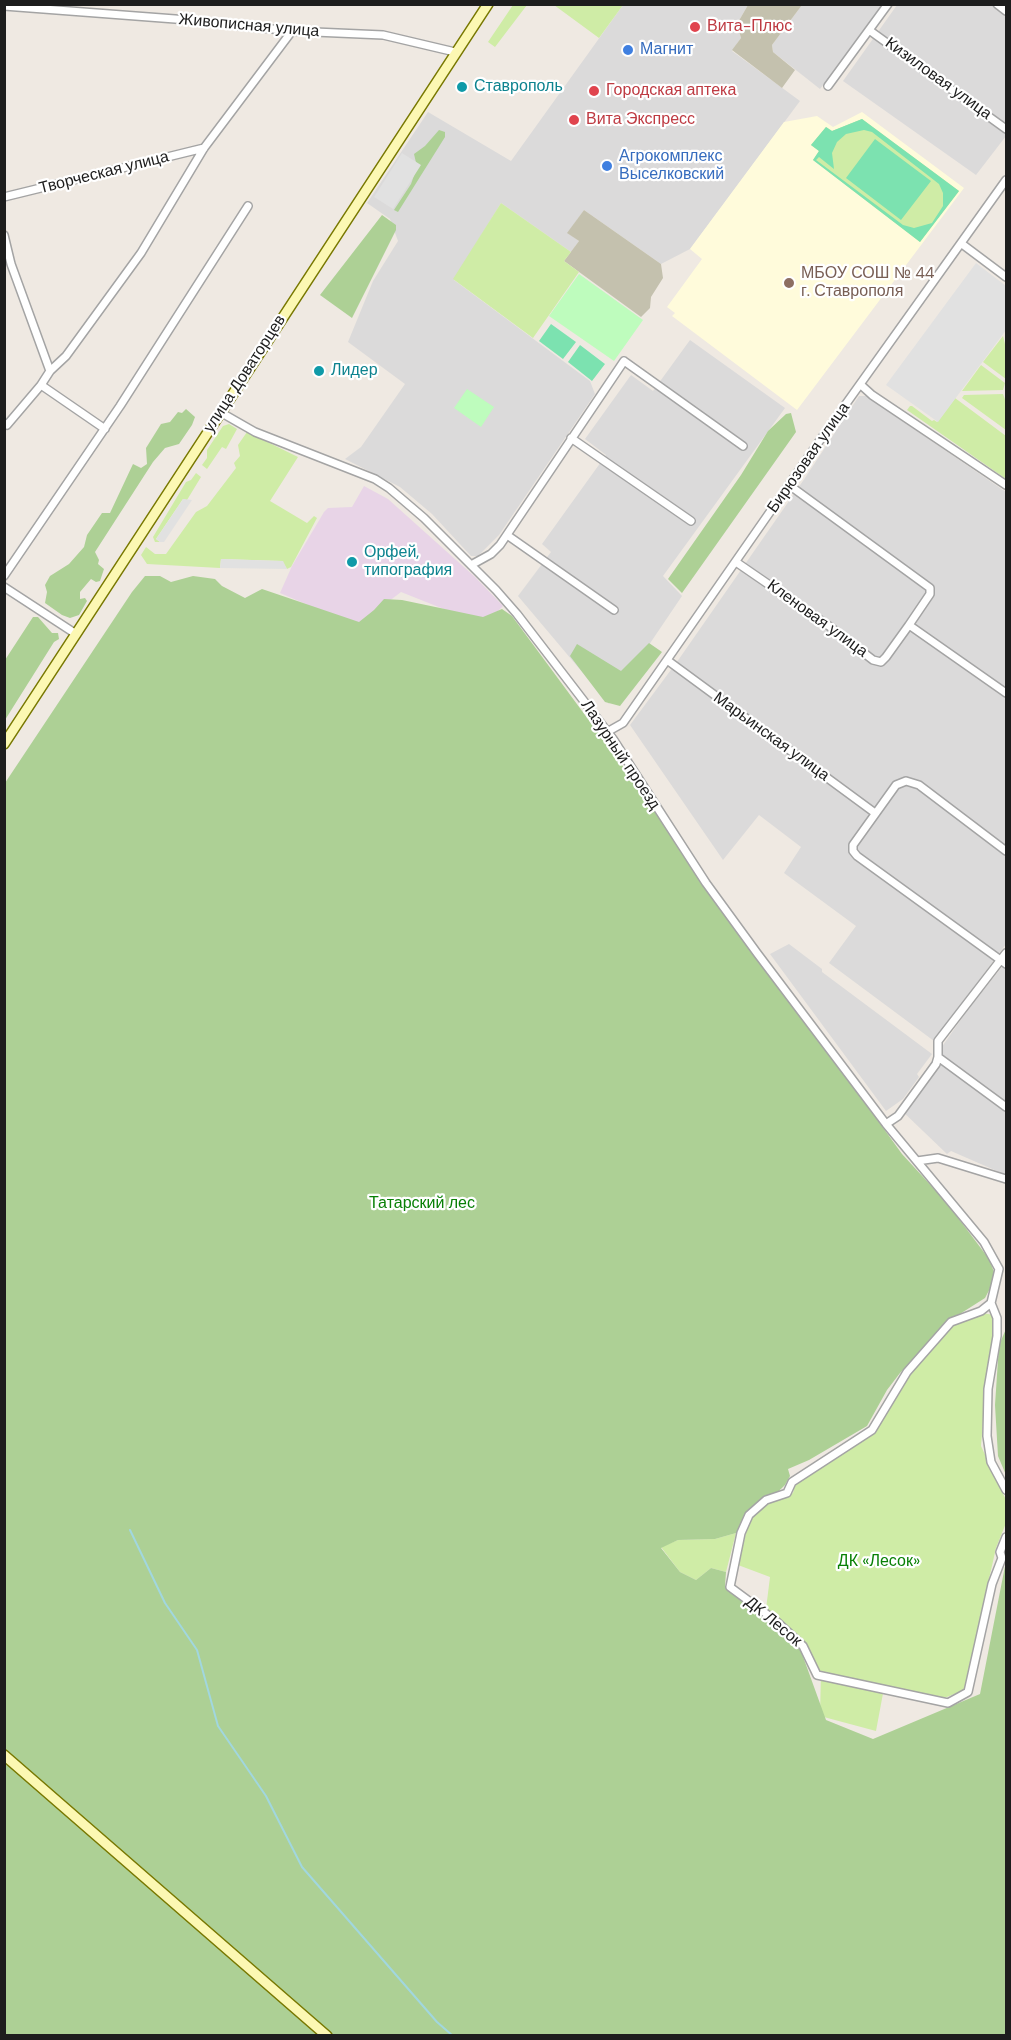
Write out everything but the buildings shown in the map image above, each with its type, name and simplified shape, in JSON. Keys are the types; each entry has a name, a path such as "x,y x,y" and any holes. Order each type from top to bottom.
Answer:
{"main road":[{"name":"улица Доваторцев","path":"4,744 488,4"},
{"path":"4,1755 327,2036"}],"street":[{"path":"828,86 888,4"},
{"path":"997,4 1006,11"},
{"name":"Живописная улица","path":"4,6 78,8 292,31 383,35 455,52"},
{"name":"Кизиловая улица","path":"869,30 1006,129"},
{"path":"5,425 41,385 50,371 66,356 141,253 204,148 292,31"},
{"name":"Творческая улица","path":"4,197 204,148"},
{"name":"Бирюзовая улица","path":"607,732 623,723 1006,180"},
{"path":"4,576 105,429 248,206"},
{"path":"4,235 11,264 50,371"},
{"path":"962,244 1006,277"},
{"path":"471,565 491,554 507,535 624,361 743,446"},
{"path":"41,385 105,429"},
{"path":"861,385 872,395 1006,485"},
{"name":"Лазурный проезд","path":"219,412 255,432 382,484 406,501 517,614 607,732 706,883 886,1124 917,1161"},
{"path":"571,438 691,521"},
{"path":"789,485 930,588 930,594 909,625 1006,693"},
{"path":"507,535 614,610"},
{"name":"Кленовая улица","path":"736,562 829,626 873,660 881,662 909,625"},
{"path":"4,588 76,634"},
{"name":"Марьинская улица","path":"667,660 875,813"},
{"path":"1004,962 857,856 853,851 853,845 896,785 906,781 912,782 1006,851"},
{"path":"886,1124 898,1116 938,1057 938,1041 1004,962 1006,953"},
{"path":"938,1057 1006,1107"},
{"path":"917,1161 938,1158 1006,1179"},
{"path":"917,1161 984,1242 999,1269 991,1303 997,1318 997,1336 988,1389 987,1436 991,1462 1006,1490"},
{"name":"ДК Лесок","path":"991,1303 981,1311 951,1322 907,1372 872,1430 792,1482 787,1493 766,1500 749,1515 741,1533 730,1587 776,1621 804,1646 817,1674 948,1703 968,1692 992,1584 1002,1558 1000,1552 1006,1537"}],"shaded area":[{"path":"623,5 748,5 737,24 741,38 732,51 800,101 690,249 661,264 584,210 568,233 579,241 571,252 501,203 454,280 590,381 595,394 499,535 478,556 471,556 432,514 400,487 345,459 361,447 405,384 348,342 373,281 398,241 390,219 367,203 428,112 511,161"},
{"path":"748,5 802,5 772,45 773,52 795,70 782,88 732,50 741,38 737,24"},
{"path":"802,5 886,5 820,89 773,52 772,45"},
{"path":"897,5 1006,5 1006,136 976,175 843,81"},
{"name":"МБОУ СОШ № 44 г. Ставрополя","path":"862,112 964,188 797,410 672,316 675,313 667,307 702,259 690,249 784,122 817,116 833,127"},
{"path":"402,153 421,165 393,209 374,197"},
{"path":"584,210 661,264 663,278 651,297 650,308 641,317 564,261 579,241 567,233"},
{"path":"976,263 1006,286 1006,330 938,422 886,385"},
{"path":"690,340 785,408 663,576 682,596 609,704 518,596 551,552 542,544 606,455 585,439 631,375 653,391"},
{"path":"859,396 866,396 1006,492 1006,944 934,1041 829,963 856,926 784,873 801,847 759,815 723,860 630,725 679,659 805,478"},
{"path":"364,486 388,499 475,577 503,606 484,625 401,592 357,626 280,593 292,566 324,512 328,508 352,507"},
{"path":"183,499 192,500 164,542 160,542 156,539"},
{"path":"221,559 283,561 287,569 220,568"},
{"path":"789,944 822,969 822,972 932,1054 903,1099 886,1111 770,954"},
{"path":"1006,962 1006,1175 951,1151 947,1154 899,1108 969,1008"}],"green space":[{"path":"513,5 527,5 495,47 488,42"},
{"path":"554,5 623,5 599,38"},
{"path":"862,119 959,191 920,242 813,160 819,151 811,145 826,127 832,131"},
{"path":"862,119 959,191 920,242 813,160 819,151 811,145 826,127 832,131","holes":["864,130 872,132 939,184 943,193 943,206 932,223 914,228 903,225 816,160 819,157 834,169 832,153 837,142 846,134"]},
{"path":"439,130 445,132 445,137 398,212 394,210 411,184 417,167 414,154 425,146"},
{"path":"875,139 931,181 901,220 846,178"},
{"path":"501,203 571,252 564,261 579,272 533,338 453,279"},
{"path":"382,215 396,225 396,230 352,318 320,295"},
{"path":"579,274 643,320 614,361 549,316"},
{"path":"551,324 576,342 563,359 539,341"},
{"path":"1003,336 1006,348 1006,379 983,362"},
{"path":"580,345 605,364 592,381 568,362"},
{"path":"981,365 1005,383 1003,390 962,391"},
{"path":"467,389 494,407 481,427 454,408"},
{"path":"1003,394 1006,402 1006,430 962,398 964,395"},
{"path":"955,398 1006,436 1006,479 907,410 912,406 932,421 937,422"},
{"path":"186,409 195,417 192,425 179,444 165,448 153,462 95,552 99,560 98,564 104,569 100,581 96,582 91,579 80,592 80,599 85,598 87,601 79,615 70,618 62,615 45,603 47,592 45,585 50,576 69,564 84,547 87,535 102,513 110,513 133,464 141,468 147,464 146,448 161,424 170,422 178,412 182,413"},
{"path":"791,413 796,432 682,593 668,579 741,475 768,431 786,414"},
{"path":"229,424 237,429 226,449 222,447 207,469 202,465 207,458 207,450 223,426"},
{"path":"247,432 298,457 270,501 307,523 314,516 317,518 291,567 287,569 282,561 221,559 220,568 147,564 141,555 146,547 155,554 166,554 196,512 207,506 236,468 234,463 240,456 238,445"},
{"path":"196,473 201,477 187,500 183,499 156,539 160,542 155,542 153,537 186,482 191,480"},
{"name":"Татарский лес","path":"145,576 160,576 171,582 193,576 215,579 222,586 245,598 262,589 359,622 384,599 402,600 483,617 502,609 512,616 902,1154 947,1203 989,1259 996,1277 985,1298 952,1319 900,1373 887,1390 867,1426 809,1460 788,1469 790,1476 785,1485 736,1533 715,1539 678,1540 661,1548 680,1572 696,1580 711,1568 726,1572 725,1586 768,1617 801,1651 826,1720 873,1739 980,1694 1006,1561 1006,2035 5,2036 5,783 132,592"},
{"path":"33,617 38,617 52,633 58,633 59,639 54,642 5,720 5,660"},
{"path":"649,643 662,652 620,706 605,702 570,656 577,644 621,671"},
{"name":"ДК «Лесок»","path":"983,1313 993,1315 993,1342 985,1395 981,1446 1006,1500 1006,1523 996,1548 964,1690 942,1699 884,1688 876,1731 820,1716 821,1672 799,1639 766,1609 770,1577 738,1565 750,1517 773,1501 793,1493 795,1484 877,1429 910,1373 953,1325"},
{"path":"1006,1329 1006,1475 998,1456 995,1405 999,1345"},
{"path":"736,1533 726,1572 711,1568 696,1580 680,1572 661,1547 678,1540 715,1539"}],"waterway":[{"path":"130,1530 165,1603 197,1650 218,1726 266,1796 302,1867 437,2022 453,2036"}],"place":[{"name":"Вита-Плюс","path":"695,27"},
{"name":"Магнит","path":"628,50"},
{"name":"Ставрополь","path":"462,87"},
{"name":"Городская аптека","path":"594,91"},
{"name":"Вита Экспресс","path":"574,120"},
{"name":"Агрокомплекс Выселковский","path":"607,166"},
{"name":"МБОУ СОШ № 44 г. Ставрополя","path":"789,283"},
{"name":"Лидер","path":"319,371"},
{"name":"Орфей, типография","path":"352,562"}]}
